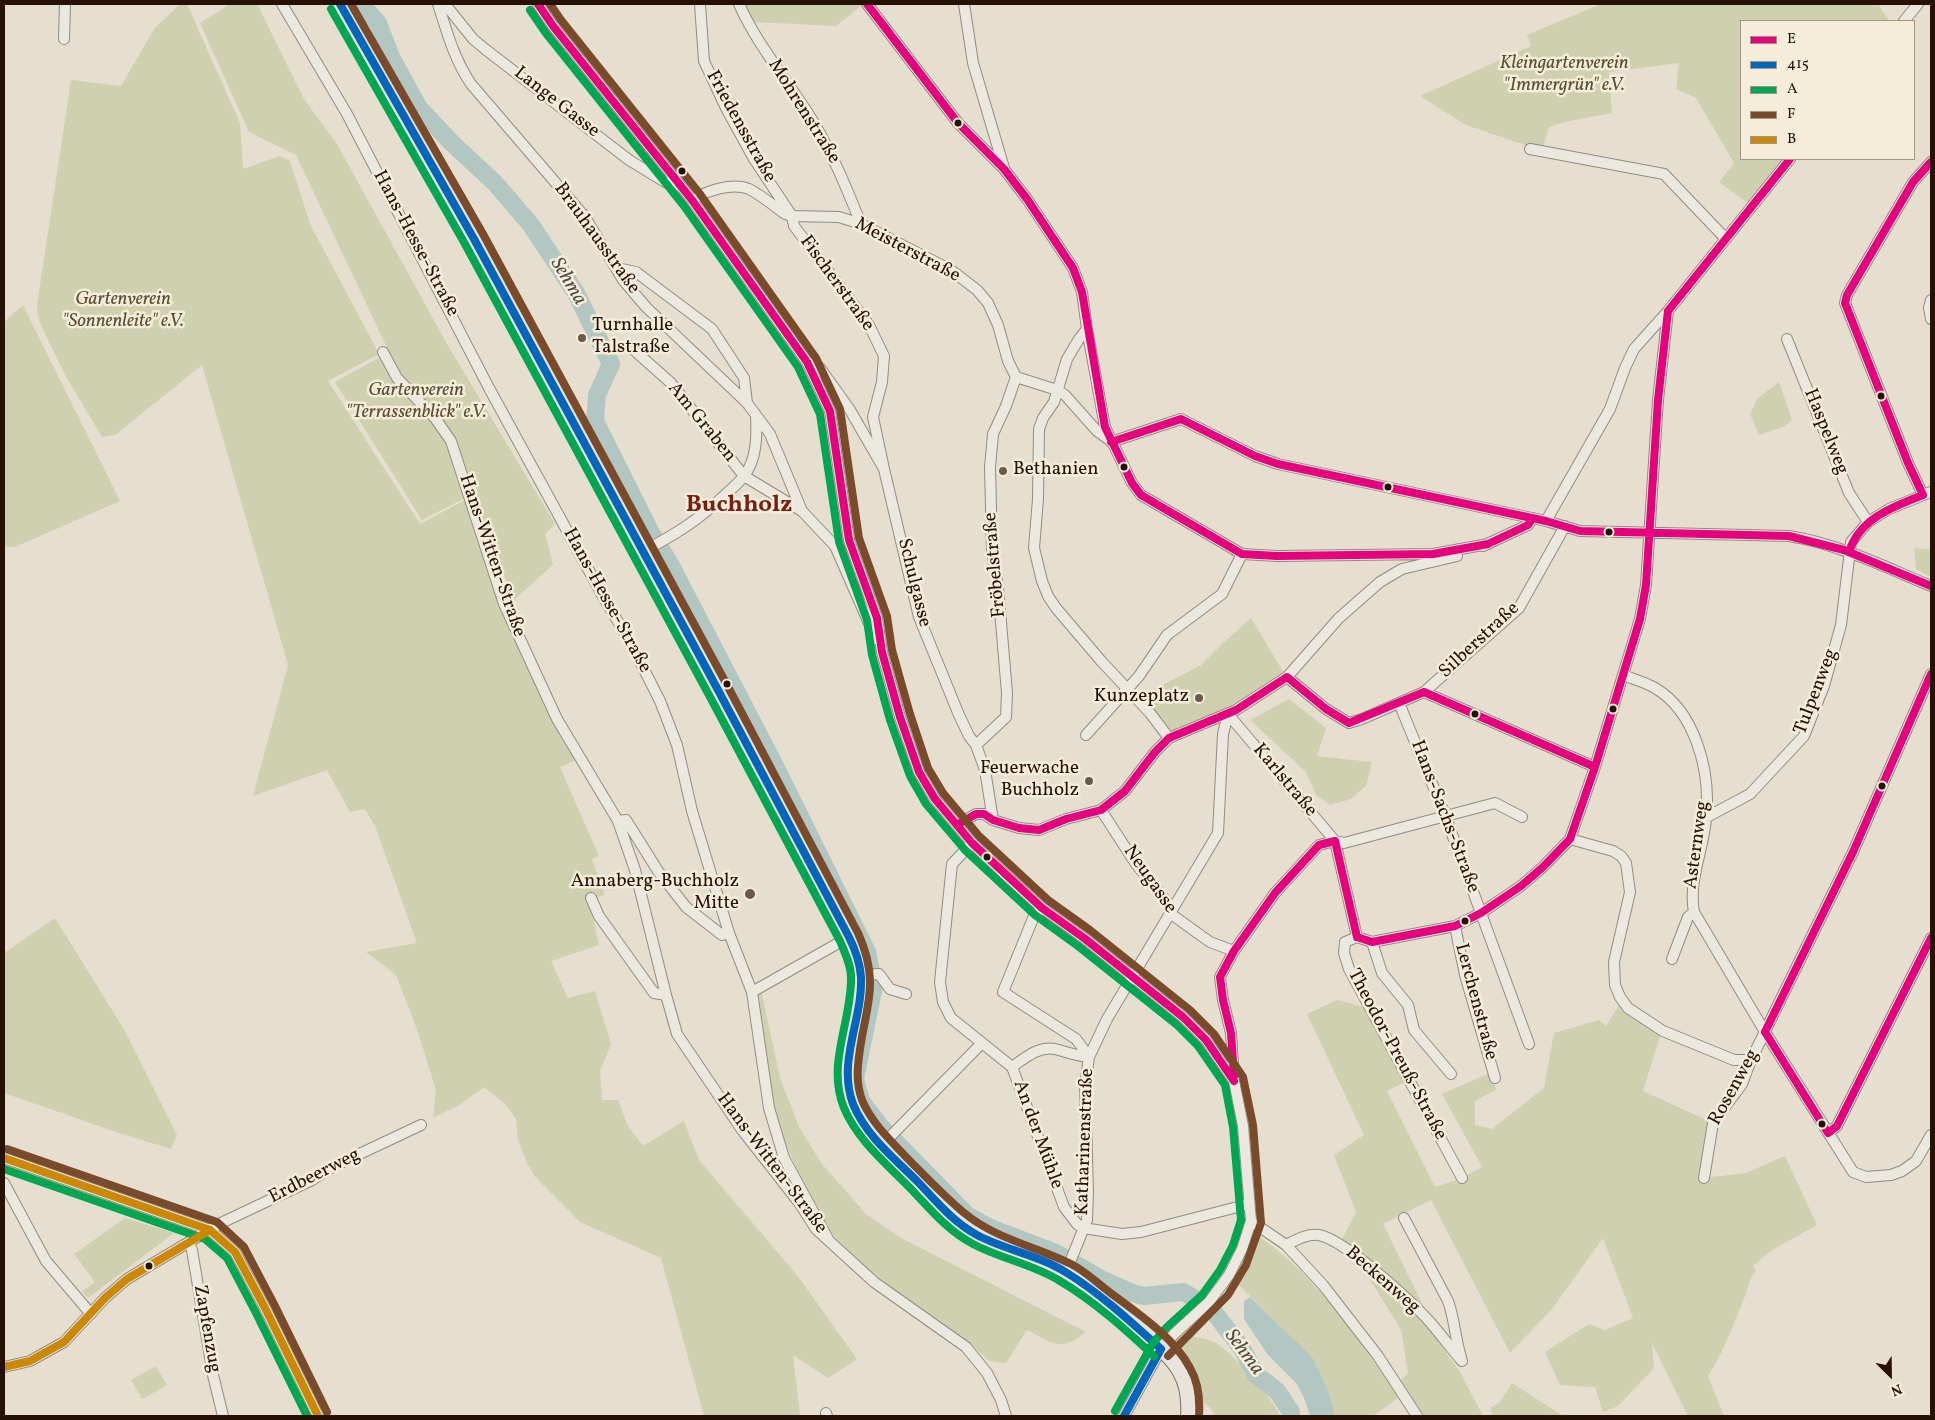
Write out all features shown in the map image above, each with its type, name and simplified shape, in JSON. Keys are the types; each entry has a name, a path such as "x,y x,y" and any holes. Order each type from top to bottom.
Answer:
{"main road":[{"path":"340,4 469,230 645,550 849,937 857,958 868,974 848,1054 847,1080 850,1094 861,1119 941,1206 974,1234 992,1243 1067,1270 1162,1349 1181,1371 1187,1384 1190,1403 1189,1416"}],"street":[{"path":"64,39 65,4"},
{"name":"Hans-Hesse-Straße","path":"282,4 347,114 489,388 605,600 629,640 660,701 677,745 692,811 729,934 752,992 769,1108 784,1158 828,1238"},
{"name":"Brauhausstraße","path":"438,4 453,52 471,84 585,217 624,280 646,307 747,402 770,434 802,511"},
{"name":"Lange Gasse","path":"445,4 473,39 485,49 629,160 664,182 680,186"},
{"path":"538,4 553,26 692,200 807,362 830,411 849,540 877,618 882,652 900,717 919,772 936,800 972,843 1042,908 1133,976 1183,1017 1206,1040 1234,1081"},
{"name":"Friedensstraße","path":"700,4 704,60 726,108 754,159 792,216"},
{"name":"Mohrenstraße","path":"739,4 757,40 776,65 814,123 843,178 861,224"},
{"path":"868,4 958,123 1004,169 1027,199 1073,268 1082,292 1086,330 1105,427 1132,484 1140,495 1242,554 1277,556 1432,554 1488,544"},
{"path":"964,4 973,63 1004,169"},
{"path":"1905,20 1918,4"},
{"path":"1530,149 1664,174 1726,239"},
{"path":"1546,521 1610,409 1625,368 1634,350 1668,311 1789,160"},
{"path":"1849,552 1851,542 1868,522 1889,509 1927,494 1908,463 1845,303 1847,295 1913,182 1931,162"},
{"name":"Meisterstraße","path":"692,200 700,195 734,186 748,189 785,214 792,216 839,217 861,224 951,270 978,290 988,304 998,324 1008,361 1016,377"},
{"name":"Fischerstraße","path":"792,216 794,226 870,325 884,356 882,382 873,417 884,469"},
{"path":"618,271 622,268 636,272 712,329 744,378 747,402"},
{"path":"1931,300 1929,308 1931,319"},
{"path":"1357,937 1372,942 1455,926 1480,913 1521,886 1543,867 1570,839 1595,768 1640,619 1646,585 1658,400 1668,311"},
{"path":"1086,330 1067,359 1054,402 1043,418 1039,429 1038,499 1034,548 1037,564 1048,596 1056,608 1150,712 1169,738"},
{"name":"Haspelweg","path":"1787,339 1849,493 1868,522"},
{"name":"Am Graben","path":"635,351 671,383 744,476"},
{"name":"Hans-Witten-Straße","path":"383,352 397,378 435,418 451,441 504,604 557,719 618,820 635,870 677,1034 742,1130 800,1204 816,1229 874,1282 966,1347 987,1373 1001,1400 1006,1416"},
{"name":"Schulgasse","path":"807,362 820,368 850,410 884,469 919,617 959,715 969,736 976,745 985,770 993,820"},
{"path":"1016,377 1057,390 1065,395 1097,431 1111,442"},
{"name":"Fröbelstraße","path":"976,745 1006,717 1007,693 991,533 990,467 993,434 1006,406 1016,377"},
{"path":"645,550 700,518 744,476 753,457 757,438 756,416"},
{"path":"1111,442 1181,419 1254,456 1278,464 1533,518 1580,531 1789,536 1813,540 1849,552 1931,586"},
{"path":"744,476 802,511 835,546 882,652"},
{"path":"957,826 976,814 984,814 993,820 1019,828 1039,830 1066,819 1101,810 1125,791 1155,752 1169,738 1228,714 1287,677 1339,618 1380,582 1402,569 1464,554 1488,544 1528,525 1533,518"},
{"name":"Silberstraße","path":"1287,677 1326,710 1349,723 1424,692 1520,608 1565,526"},
{"name":"Tulpenweg","path":"1706,817 1750,794 1804,736 1824,686 1841,625 1849,552"},
{"path":"1086,735 1139,676 1167,635 1222,594 1242,554"},
{"name":"Rosenweg","path":"1704,1178 1713,1123 1742,1084 1751,1060 1853,852 1931,674"},
{"name":"Asternweg","path":"1623,675 1655,688 1675,704 1689,723 1705,772 1706,817 1691,898 1694,912 1688,917 1672,959"},
{"path":"1424,692 1595,768"},
{"name":"Hans-Sachs-Straße","path":"1399,703 1445,815 1529,1044"},
{"name":"Karlstraße","path":"1228,714 1335,842 1357,937"},
{"name":"Katharinenstraße","path":"1067,1270 1087,1220 1085,1085 1089,1057 1107,1019 1218,833 1223,734 1228,714"},
{"path":"1124,1416 1162,1349 1174,1334 1220,1289 1237,1260 1251,1221 1243,1126 1234,1081 1231,1033 1222,1000 1220,977 1234,950 1275,893 1319,845 1335,842 1344,843 1496,803 1522,817"},
{"name":"Neugasse","path":"1101,810 1136,864 1170,906 1171,914 1210,942 1234,950"},
{"name":"Hans-Witten-Straße","path":"618,820 626,820 658,871 686,907 722,935 729,934"},
{"path":"1570,839 1613,851 1621,856 1626,863 1630,892 1614,962 1615,985 1620,997 1628,1008 1663,1031 1734,1060 1751,1060"},
{"name":"An der Mühle","path":"972,843 952,864 940,982 943,1002 951,1018 1012,1067 1064,1208 1077,1224 1083,1228"},
{"path":"591,898 599,916 654,993 666,995"},
{"path":"1042,908 1034,916 1004,992 1076,1039 1089,1057"},
{"path":"1694,912 1765,1032 1853,1172 1866,1178 1891,1175 1909,1167 1916,1161 1931,1135"},
{"name":"Lerchenstraße","path":"1455,926 1465,975 1494,1078"},
{"path":"752,992 849,937"},
{"name":"Theodor-Preuß-Straße","path":"1357,937 1345,942 1344,953 1349,969 1462,1178"},
{"path":"1828,1133 1837,1126 1931,938"},
{"path":"1372,942 1382,973 1408,1005 1414,1030 1451,1074"},
{"path":"868,974 879,974 890,989 906,994"},
{"path":"884,1143 982,1043"},
{"path":"1012,1067 1030,1054 1042,1050 1054,1049 1076,1056 1089,1057"},
{"name":"Erdbeerweg","path":"4,1367 30,1361 64,1342 105,1298 127,1279 210,1230 312,1180 334,1166 421,1125"},
{"path":"4,1158 210,1230 235,1252 318,1416"},
{"path":"4,1183 46,1261 91,1314"},
{"path":"1083,1228 1122,1234 1141,1232 1249,1204"},
{"name":"Beckenweg","path":"1286,1245 1304,1237 1318,1234 1337,1242 1373,1269 1430,1322 1462,1361 1456,1340 1453,1314 1448,1301 1404,1218"},
{"path":"1251,1221 1286,1245 1323,1286 1378,1356 1417,1416"},
{"name":"Zapfenzug","path":"189,1243 194,1259 213,1375 222,1416"}],"green space":[{"name":"Gartenverein \"Sonnenleite\" e.V.","path":"180,4 187,4 240,123 243,169 280,156 290,161 310,224 379,354 328,381 420,524 467,499 506,620 545,705 576,760 560,767 599,856 592,859 605,895 589,900 599,945 551,961 568,998 595,991 611,1044 600,1071 602,1100 618,1100 628,1126 643,1146 684,1121 699,1160 797,1275 857,1359 828,1378 793,1355 800,1416 704,1416 661,1258 580,1222 536,1178 527,1163 518,1140 516,1119 505,1104 484,1087 461,1104 433,1118 436,1090 418,1032 396,975 366,952 417,943 375,826 365,809 350,812 327,770 253,796 288,665 202,365 115,435 102,437 65,375 39,321 37,305 71,80 121,86 154,29"},
{"name":"Gartenverein \"Terrassenblick\" e.V.","path":"230,4 257,4 304,99 337,144 447,344 555,524 545,534 553,565 514,600 471,495 422,520 335,382 389,352 296,155 249,132 200,23"},
{"path":"743,4 862,5 836,26 752,22"},
{"name":"Kleingartenverein \"Immergrün\" e.V.","path":"1601,4 1878,4 1888,20 1740,20 1740,160 1783,160 1748,203 1719,182 1734,163 1696,98 1676,89 1679,63 1609,72 1612,113 1549,127 1543,147 1528,146 1466,125 1420,96 1531,46 1527,35"},
{"path":"23,305 120,501 15,547 4,547 4,322"},
{"path":"1779,382 1792,420 1785,426 1759,435 1750,414 1758,398"},
{"path":"1914,548 1931,549 1931,577 1916,569"},
{"path":"1251,618 1284,673 1226,712 1174,733 1141,696 1201,665"},
{"path":"1289,699 1326,728 1317,756 1372,762 1366,786 1351,799 1330,805 1316,795 1306,772 1250,720"},
{"path":"55,918 125,1031 177,1135 171,1149 4,1093 4,953"},
{"path":"762,994 780,1078 799,1127 822,1164 866,1214 901,1238 1086,1332 1069,1342 1056,1344 1027,1330 1006,1363 990,1361 968,1342 891,1288 856,1259 831,1233 799,1174 783,1138 769,1086 757,996"},
{"path":"1337,1000 1368,1008 1407,1081 1387,1091 1435,1187 1462,1178 1482,1167 1442,1094 1492,1072 1496,1090 1475,1101 1475,1125 1492,1129 1544,1088 1554,1033 1599,1020 1606,1026 1620,1003 1661,1033 1643,1091 1713,1123 1704,1178 1746,1173 1785,1156 1817,1225 1772,1250 1753,1266 1756,1271 1750,1279 1724,1347 1708,1376 1724,1416 1688,1416 1652,1343 1654,1368 1618,1406 1603,1412 1595,1387 1560,1385 1545,1352 1589,1324 1605,1330 1633,1318 1603,1238 1552,1309 1510,1353 1431,1200 1383,1224 1447,1354 1460,1372 1483,1416 1424,1416 1401,1380 1408,1373 1401,1330 1347,1242 1342,1239 1356,1212 1334,1155 1364,1135 1307,1014"},
{"path":"125,1218 174,1233 88,1298 82,1291 95,1282 74,1254"},
{"path":"1256,1234 1300,1270 1331,1304 1373,1360 1398,1398 1373,1416 1335,1416 1327,1390 1311,1357 1235,1281 1251,1249"},
{"path":"1183,1335 1214,1342 1231,1355 1269,1398 1280,1416 1215,1416 1209,1406 1199,1400 1193,1373 1174,1340"},
{"path":"156,1366 167,1385 142,1399 131,1380"},
{"path":"1512,1383 1563,1416 1493,1416 1490,1408 1500,1402"}],"water":[{"path":"1250,1297 1312,1357 1328,1390 1335,1416 1310,1416 1297,1384 1268,1355 1244,1319 1244,1301"}],"waterway":[{"name":"Sehma","path":"361,4 378,23 391,57 419,108 452,143 496,184 531,225 576,293 611,364 597,395 595,421 651,533 670,564 775,766 867,952 874,986 855,1079 861,1101 880,1126 968,1216 990,1228 1056,1253 1101,1279 1132,1293 1144,1296 1183,1292 1210,1307 1243,1350 1256,1375 1277,1391 1291,1412 1291,1416"}],"transit line":[{"name":"415","path":"340,4 474,239 718,690 851,942 858,961 861,993 849,1056 849,1088 853,1104 865,1126 881,1146 960,1224 977,1235 1045,1262 1080,1281 1104,1299 1161,1349"},
{"name":"F","path":"351,4 483,234 727,685 858,933 869,969 870,985 858,1070 858,1083 866,1109 890,1140 963,1212 1002,1236 1057,1258 1086,1273 1164,1335 1183,1356 1193,1374 1198,1392 1199,1416"},
{"name":"E","path":"538,4 553,26 692,200 807,362 830,411 849,540 877,618 882,652 900,717 919,772 935,799 972,843 1042,908 1084,938 1183,1017 1206,1040 1234,1081"},
{"name":"F","path":"550,4 700,194 816,358 840,409 859,538 887,616 892,650 910,714 928,768 943,793 979,836 1048,900 1090,930 1190,1010 1214,1034 1243,1077 1253,1125 1261,1223 1246,1265 1228,1295 1168,1356"},
{"name":"E","path":"867,4 958,123 1004,169 1027,199 1073,268 1082,292 1105,427 1132,483 1141,495 1242,554 1277,556 1433,554 1488,544 1528,525 1533,518"},
{"name":"A","path":"331,9 465,244 840,941 849,964 851,977 838,1075 839,1092 850,1120 874,1152 955,1233 984,1249 1050,1275 1073,1289 1097,1306 1154,1356"},
{"name":"A","path":"530,10 545,32 684,206 798,367 820,414 839,542 867,620 872,655 890,720 910,776 926,804 965,850 1035,915 1078,946 1176,1024 1198,1046 1225,1085 1233,1127 1241,1220 1233,1245 1220,1270 1202,1295 1167,1327 1153,1343 1115,1411"},
{"name":"E","path":"1668,311 1789,160"},
{"name":"E","path":"1923,495 1908,463 1845,303 1847,295 1913,182 1931,162"},
{"name":"E","path":"1357,937 1372,942 1455,926 1481,913 1521,886 1543,867 1570,839 1595,767 1640,619 1646,585 1658,400 1668,311"},
{"name":"E","path":"1111,442 1181,419 1255,456 1278,464 1546,521 1580,531 1789,536 1844,550 1931,586"},
{"name":"E","path":"1849,552 1854,540 1869,522 1889,509 1923,495"},
{"name":"E","path":"1765,1032 1853,852 1931,674"},
{"name":"E","path":"957,825 976,814 984,814 993,820 1019,828 1039,830 1066,819 1101,810 1125,791 1155,752 1169,738 1236,710 1287,677 1326,709 1349,723 1424,692 1595,767"},
{"name":"E","path":"1335,841 1357,937"},
{"name":"E","path":"1234,1076 1231,1033 1220,977 1234,951 1275,893 1319,845 1335,841"},
{"name":"E","path":"1828,1133 1837,1126 1931,938"},
{"name":"E","path":"1765,1032 1828,1133"},
{"name":"F","path":"7,1149 217,1222 244,1247 327,1412"},
{"name":"B","path":"4,1158 210,1230 235,1252 318,1416"},
{"name":"A","path":"4,1169 205,1239 227,1258 307,1416"},
{"name":"B","path":"4,1367 30,1361 64,1342 105,1298 127,1279 210,1230"},
{"name":"415","path":"1124,1416 1161,1349"}],"place":[{"name":"Turnhalle Talstraße","path":"582,338"},
{"name":"Bethanien","path":"1003,471"},
{"name":"Kunzeplatz","path":"1199,698"},
{"name":"Feuerwache Buchholz","path":"1089,781"},
{"name":"Annaberg-Buchholz Mitte","path":"750,894"}],"district":[{"name":"Buchholz","path":"739,507"}]}
